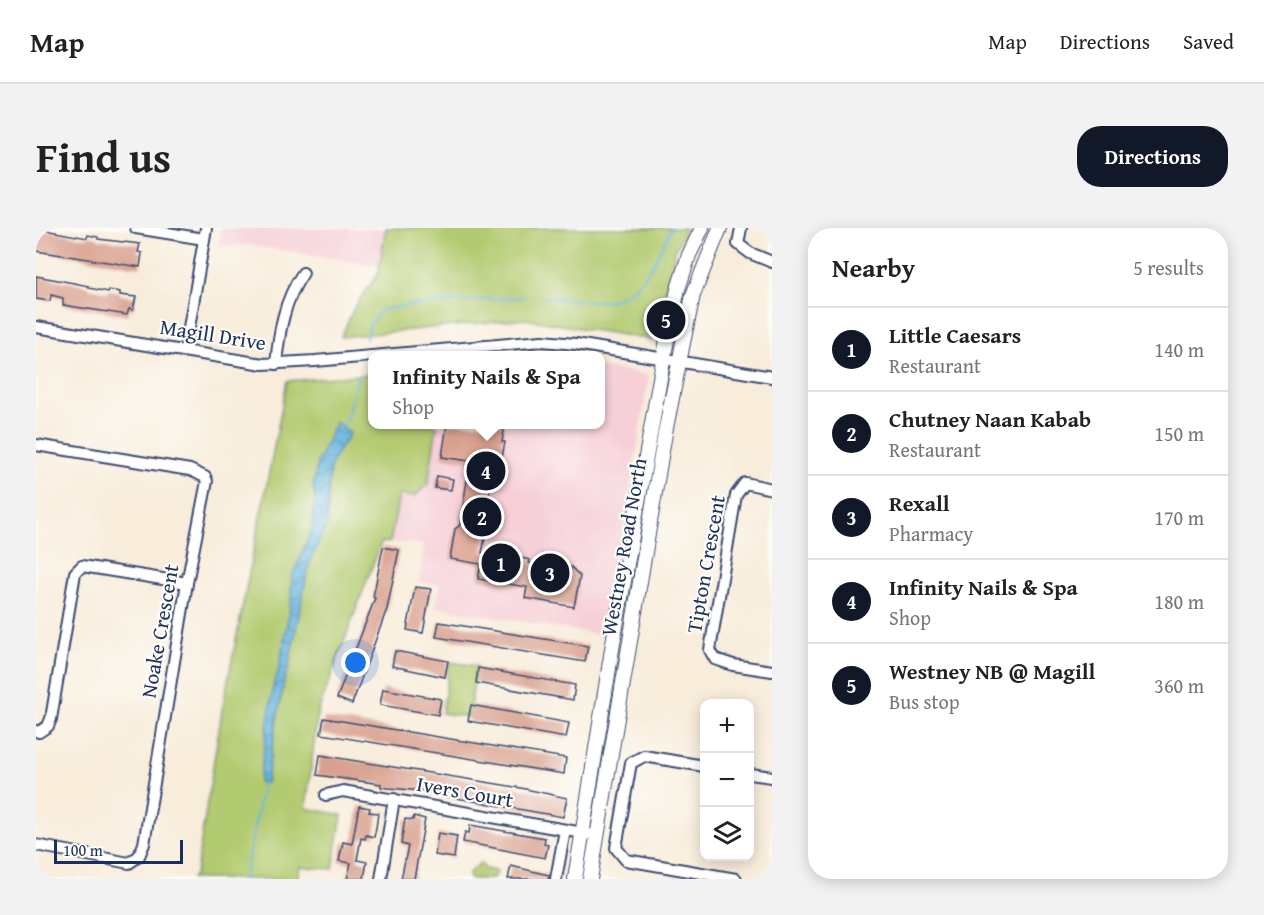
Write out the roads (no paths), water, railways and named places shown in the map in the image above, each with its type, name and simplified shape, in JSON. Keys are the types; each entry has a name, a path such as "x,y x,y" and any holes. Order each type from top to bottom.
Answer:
{"main road":[{"name":"Westney Road North","path":"590,879 665,433 678,289 689,255 702,228"},
{"name":"Westney Road North","path":"575,879 613,643 671,359 693,295 720,228"}],"street":[{"path":"136,228 205,234 185,351"},
{"path":"741,228 738,244 750,253 772,262"},
{"path":"276,364 286,303 303,273"},
{"name":"Magill Drive","path":"36,327 246,362 276,364 368,356"},
{"name":"Magill Drive","path":"426,351 542,341 576,344 772,377"},
{"name":"Noake Crescent","path":"36,445 190,470 205,477 207,481 187,583 144,844 139,856 129,863 36,845"},
{"name":"Tipton Crescent","path":"772,489 745,483 736,495 710,650 715,659 725,663 772,671"},
{"path":"36,731 39,732 48,726 51,718 75,573 82,566 187,583"},
{"path":"700,765 644,756 631,764 616,848 626,860 662,872 736,879"},
{"path":"754,775 772,777"},
{"name":"Ivers Court","path":"326,795 343,791 597,835"},
{"path":"381,879 394,800"},
{"path":"556,879 565,830"}],"water":[{"path":"336,422 350,433 334,458 330,469 328,522 309,564 285,676 266,783 259,783 273,687 290,608 292,577 312,529 315,498 313,485 318,461"}],"waterway":[{"path":"544,297 583,301 605,301 618,298 629,292 647,274 671,228"},
{"path":"366,339 370,324 381,310 410,305 525,297"},
{"path":"341,427 346,420 358,376"},
{"path":"244,879 263,782"}],"place":[{"name":"Westney NB @ Magill","path":"666,320"},
{"name":"Infinity Nails & Spa","path":"486,471"},
{"name":"Chutney Naan Kabab","path":"482,517"},
{"name":"Little Caesars","path":"501,563"},
{"name":"Rexall","path":"550,573"}]}
